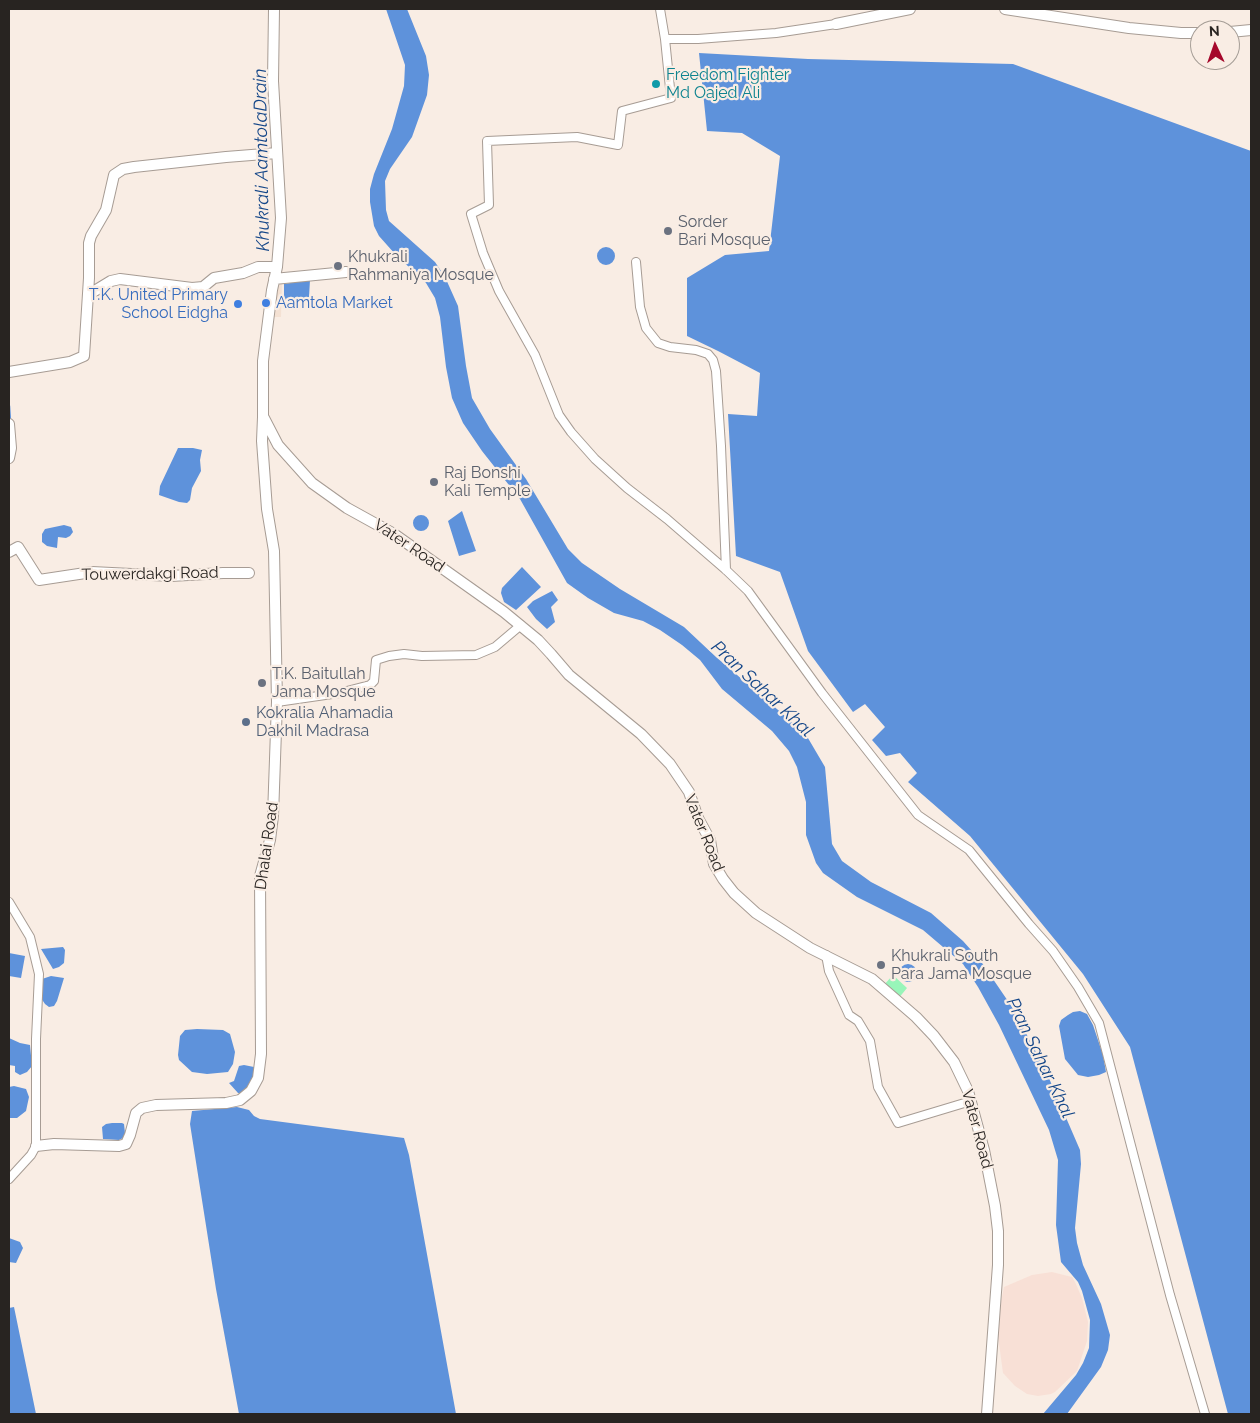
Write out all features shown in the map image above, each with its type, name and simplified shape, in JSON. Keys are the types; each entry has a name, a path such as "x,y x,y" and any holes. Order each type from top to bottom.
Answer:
{"street":[{"name":"Dhalai Road","path":"36,1146 54,1144 119,1146 126,1144 136,1113 142,1108 156,1105 240,1100 251,1091 258,1078 261,1054 262,969 260,883 270,840 273,816 277,702 274,551 267,508 262,441 263,361 277,267 280,218 273,80 274,9"},
{"path":"660,9 671,98 622,111 618,145 577,138 487,141 489,205 471,214 483,253 499,291 535,355 559,415 572,432 595,459 627,488 667,518 748,592 822,693 918,815 969,850 1028,924 1053,951 1078,987 1099,1023 1170,1295 1206,1414"},
{"path":"665,39 698,39 776,33 836,24 910,9"},
{"path":"1005,9 1129,28 1190,33"},
{"path":"9,372 70,362 84,356 89,243 106,210 114,175 127,168 149,165 226,156 277,154"},
{"path":"636,262 640,307 646,328 658,342 670,347 696,350 708,354 713,360 716,371 721,446 726,570"},
{"path":"88,295 120,278 192,288 203,287 214,278 243,273 258,266 277,267"},
{"path":"274,279 346,272"},
{"name":"Vater Road","path":"263,417 278,445 312,483 347,508 394,534 476,590 552,654 568,676 641,734 670,764 689,792 698,818 710,840 714,864 722,879 734,893 756,913 810,948 872,978 916,1017 954,1062 968,1090 984,1150 998,1231 998,1265 987,1414"},
{"path":"9,424 11,448 9,458"},
{"name":"Touwerdakgi Road","path":"9,552 18,547 39,580 92,572 170,576 249,573"},
{"path":"277,702 339,693 370,685 374,681 376,660 388,656 404,654 422,656 476,655 495,647 521,626"},
{"path":"9,902 30,937 39,974 36,1039 36,1146 31,1155 9,1179"},
{"path":"826,955 830,970 849,1015 858,1021 870,1041 878,1087 898,1123 971,1101"}],"shaded area":[{"name":"Aamtola Market","path":"282,282 281,317 269,317 274,283"},
{"path":"1052,1272 1072,1277 1075,1282 1082,1298 1088,1322 1087,1341 1077,1371 1055,1392 1038,1396 1027,1394 1015,1386 1003,1373 998,1336 999,1312 1004,1287 1032,1275"}],"green space":[{"path":"893,975 907,988 898,999 883,986"}],"water":[{"path":"386,9 407,9 426,56 429,75 427,95 412,137 390,169 385,181 386,210 389,221 435,262 445,277 458,306 472,398 490,429 526,479 568,549 582,563 620,589 684,627 805,733 825,767 832,844 842,861 871,882 931,913 963,941 980,960 1012,1007 1045,1069 1080,1150 1081,1164 1075,1228 1077,1243 1083,1265 1101,1304 1110,1335 1108,1350 1101,1367 1067,1414 1043,1414 1076,1375 1083,1363 1089,1348 1090,1320 1078,1282 1061,1262 1056,1225 1058,1160 1049,1130 999,1025 978,987 963,964 923,930 857,897 823,873 816,863 806,835 806,802 797,767 789,751 772,731 722,689 700,660 682,645 643,621 614,613 567,583 520,499 482,451 463,423 452,398 440,317 435,298 426,283 395,254 379,236 374,226 370,189 392,129 404,86 405,65"},
{"path":"699,53 808,59 1013,64 1251,151 1251,1414 1228,1414 1130,1047 1083,974 970,836 908,782 917,773 900,753 886,756 872,740 885,727 865,704 853,712 808,651 780,572 736,556 728,414 757,416 760,373 687,336 687,278 725,255 769,251 780,156 742,133 707,131"},
{"path":"606,247 612,250 615,256 612,262 606,265 600,262 597,256 600,250"},
{"path":"310,280 309,297 284,308 284,284"},
{"path":"178,448 202,450 200,460 201,471 192,488 190,500 187,503 159,495 160,486"},
{"path":"462,511 476,551 459,556 448,521"},
{"path":"421,515 427,517 429,523 427,529 421,531 415,529 413,523 415,517"},
{"path":"64,525 71,527 73,532 66,538 58,537 57,548 47,546 42,542 42,534 45,529"},
{"path":"522,567 541,587 516,610 504,602 501,593 502,588"},
{"path":"552,591 558,600 551,607 555,622 547,629 527,607 533,601"},
{"path":"63,947 65,950 64,963 53,969 41,949"},
{"path":"9,953 25,956 21,978 9,976"},
{"path":"904,964 912,964 917,969 915,980 904,982 899,977 899,969"},
{"path":"51,976 64,978 57,1001 54,1006 49,1007 41,998 42,979"},
{"path":"1080,1011 1087,1014 1093,1025 1103,1055 1106,1072 1099,1075 1088,1077 1078,1075 1065,1059 1059,1026 1061,1020 1073,1012"},
{"path":"185,1030 223,1030 230,1034 235,1052 233,1064 228,1072 207,1074 192,1072 179,1060 180,1036"},
{"path":"9,1038 30,1045 32,1066 27,1072 20,1075 15,1072 15,1066 9,1065"},
{"path":"239,1066 254,1067 255,1070 251,1086 242,1093 238,1093 229,1083 234,1081"},
{"path":"14,1086 26,1089 29,1097 26,1111 17,1118 9,1118 9,1087"},
{"path":"237,1107 249,1110 260,1119 404,1138 409,1155 456,1414 239,1414 216,1289 190,1124 192,1111"},
{"path":"112,1123 124,1124 125,1133 123,1138 119,1140 103,1139 102,1127"},
{"path":"9,1238 20,1242 23,1248 16,1263 9,1262"},
{"path":"14,1307 36,1414 9,1414 9,1308"}],"waterway":[{"path":"9,406 10,421"}],"place":[{"name":"Freedom Fighter Md Oajed Ali","path":"656,84"},
{"name":"Sorder Bari Mosque","path":"668,231"},
{"name":"Khukrali Rahmaniya Mosque","path":"338,266"},
{"name":"Aamtola Market","path":"266,303"},
{"name":"T.K. United Primary School Eidgha","path":"238,304"},
{"name":"Raj Bonshi Kali Temple","path":"434,482"},
{"name":"T.K. Baitullah Jama Mosque","path":"262,683"},
{"name":"Kokralia Ahamadia Dakhil Madrasa","path":"246,722"},
{"name":"Khukrali South Para Jama Mosque","path":"881,965"}],"water label":[{"name":"Khukrali AamtolaDrain","path":"262,160"},
{"name":"Pran Sahar Khal","path":"762,689"},
{"name":"Pran Sahar Khal","path":"1040,1058"}]}
